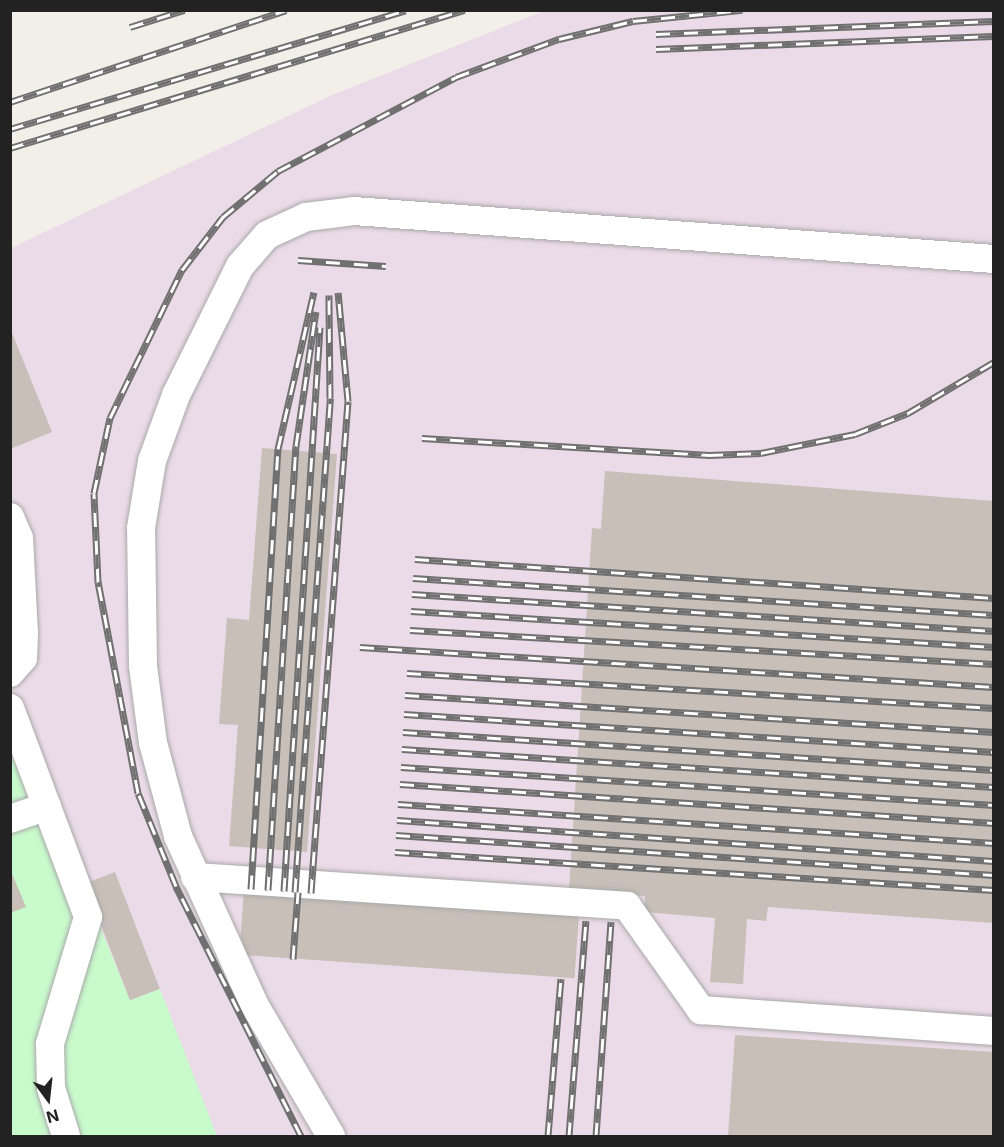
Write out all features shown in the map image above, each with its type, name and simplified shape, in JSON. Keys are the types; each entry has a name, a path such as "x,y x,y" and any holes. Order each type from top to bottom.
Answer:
{"lane":[{"path":"331,1137 255,1006 178,836 153,743 143,666 141,528 152,461 176,395 240,266 267,235 306,217 398,211 993,259"},
{"path":"10,517 19,538 24,633 23,658 10,673"},
{"path":"10,708 88,916 50,1044 51,1088 66,1137"},
{"path":"10,819 47,806"},
{"path":"195,877 627,906 701,1010 993,1031"}],"shaded area":[{"path":"544,11 993,11 993,1136 11,1136 11,248 332,95"}],"green space":[{"path":"10,708 130,1000 160,989 217,1136 11,1136"}],"building":[{"path":"10,328 52,432 10,449"},
{"path":"262,448 337,454 307,852 229,846 238,725 219,724 227,618 249,620"},
{"path":"605,471 994,501 994,923 768,907 766,921 747,919 743,984 710,982 715,918 644,912 645,896 569,890 592,528 601,529"},
{"path":"10,869 26,907 10,913"},
{"path":"115,872 160,989 130,1000 85,883"},
{"path":"244,888 579,911 575,978 239,955"},
{"path":"735,1035 994,1052 994,1136 728,1136"}],"railway":[{"path":"130,27 184,10"},
{"path":"10,102 286,10"},
{"path":"10,129 406,10"},
{"path":"10,148 465,10"},
{"path":"301,1136 176,886 138,793 98,582 94,493 110,418 182,270 223,217 278,171 456,77 559,39 633,21 742,10"},
{"path":"656,34 994,21"},
{"path":"656,49 994,36"},
{"path":"298,260 386,266"},
{"path":"251,889 278,449 314,292"},
{"path":"311,893 348,401 338,292"},
{"path":"295,892 330,398 329,295"},
{"path":"268,890 296,446 316,311"},
{"path":"284,891 320,327"},
{"path":"422,438 709,455 761,453 855,434 908,413 994,362"},
{"path":"415,559 994,598"},
{"path":"413,578 994,615"},
{"path":"412,594 994,631"},
{"path":"411,611 994,647"},
{"path":"410,630 994,664"},
{"path":"360,647 994,687"},
{"path":"407,673 994,708"},
{"path":"405,695 994,732"},
{"path":"404,714 994,752"},
{"path":"403,732 994,770"},
{"path":"402,749 994,787"},
{"path":"401,767 994,805"},
{"path":"400,784 994,823"},
{"path":"398,804 994,843"},
{"path":"397,820 994,861"},
{"path":"396,835 994,875"},
{"path":"395,852 994,890"},
{"path":"293,959 298,892"},
{"path":"569,1136 586,921"},
{"path":"596,1136 611,922"},
{"path":"548,1136 561,979"}]}
